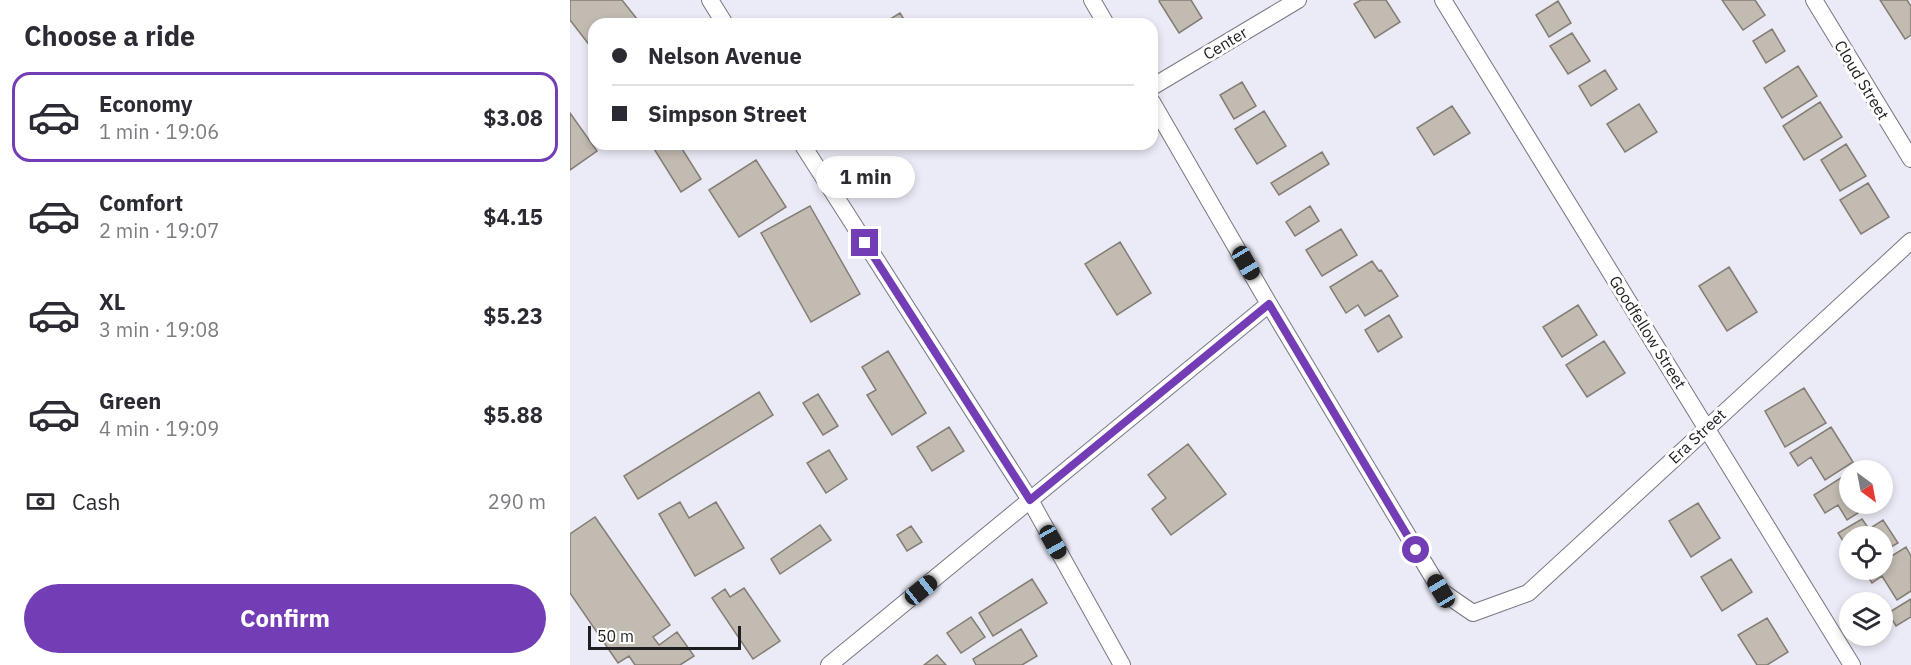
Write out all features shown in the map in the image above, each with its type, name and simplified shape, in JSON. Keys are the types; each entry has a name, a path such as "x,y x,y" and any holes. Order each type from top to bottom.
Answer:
{"street":[{"path":"710,0 721,18"},
{"path":"1092,0 1102,18"},
{"name":"Center","path":"1158,83 1298,0"},
{"name":"Goodfellow Street","path":"1443,0 1852,665"},
{"name":"Cloud Street","path":"1814,0 1911,159"},
{"path":"830,665 1269,304 1158,112"},
{"path":"806,150 1030,500 1122,665"},
{"name":"Era Street","path":"1269,304 1441,591 1473,613 1528,593 1911,241"}],"building":[{"path":"570,0 622,0 636,18 588,18 588,43 570,20"},
{"path":"1160,0 1191,0 1202,18 1179,33"},
{"path":"1361,0 1386,0 1400,22 1375,38 1354,4"},
{"path":"1722,0 1755,0 1765,15 1743,30"},
{"path":"1880,0 1907,0 1911,6 1911,35 1905,39"},
{"path":"1558,1 1571,23 1549,37 1536,15"},
{"path":"900,13 903,18 892,18"},
{"path":"1772,29 1785,51 1766,63 1753,41"},
{"path":"1572,33 1590,61 1568,74 1550,46"},
{"path":"1798,66 1817,96 1782,118 1764,88"},
{"path":"1605,70 1617,89 1591,106 1579,86"},
{"path":"1242,82 1256,106 1234,119 1220,95"},
{"path":"1820,102 1842,137 1804,160 1783,126"},
{"path":"1639,104 1657,132 1625,152 1607,124"},
{"path":"1452,106 1470,133 1434,155 1417,128"},
{"path":"1264,111 1286,146 1257,164 1235,129"},
{"path":"570,113 588,138 588,150 597,151 570,170"},
{"path":"1846,144 1866,176 1840,191 1821,160"},
{"path":"655,150 683,150 701,179 681,192"},
{"path":"1322,152 1329,164 1279,195 1271,183"},
{"path":"756,160 786,207 739,237 709,190"},
{"path":"1868,183 1889,217 1861,234 1840,200"},
{"path":"810,206 860,294 811,322 761,233"},
{"path":"1310,206 1319,221 1295,236 1286,222"},
{"path":"1341,229 1357,255 1322,276 1306,250"},
{"path":"1120,242 1151,293 1117,315 1085,264"},
{"path":"1372,261 1379,271 1381,270 1398,296 1365,316 1358,305 1346,313 1330,287"},
{"path":"1729,267 1757,312 1727,331 1699,286"},
{"path":"1578,305 1597,335 1562,357 1543,327"},
{"path":"1389,315 1402,337 1378,352 1365,330"},
{"path":"1604,341 1625,373 1587,397 1566,365"},
{"path":"888,351 926,413 892,435 867,395 876,390 862,367"},
{"path":"1804,388 1826,423 1785,447 1765,411"},
{"path":"759,392 773,415 638,499 624,476"},
{"path":"818,394 838,426 823,435 803,403"},
{"path":"949,427 964,451 932,471 917,447"},
{"path":"1831,427 1852,460 1839,460 1839,471 1825,480 1811,457 1798,466 1790,453"},
{"path":"1188,444 1226,494 1171,535 1152,509 1166,498 1148,475"},
{"path":"829,450 847,479 826,493 807,463"},
{"path":"1839,479 1839,507 1838,505 1825,513 1814,495"},
{"path":"680,502 689,518 716,502 744,548 695,576 659,514"},
{"path":"1698,503 1720,538 1691,557 1669,521"},
{"path":"1843,514 1856,514 1847,520"},
{"path":"595,517 670,625 653,637 659,645 677,632 694,656 680,665 635,665 629,656 618,663 570,593 570,534"},
{"path":"1862,519 1867,526 1850,526"},
{"path":"1883,520 1887,526 1874,526"},
{"path":"820,525 831,540 780,574 771,559"},
{"path":"911,526 922,542 907,551 897,535"},
{"path":"1893,535 1898,543 1893,546"},
{"path":"1906,547 1911,556 1911,591 1897,600 1884,580 1893,580 1893,555"},
{"path":"1731,559 1752,592 1722,611 1701,577"},
{"path":"1032,579 1047,603 993,636 979,613"},
{"path":"744,588 780,641 753,659 712,598 725,589 730,597"},
{"path":"1911,599 1911,617 1896,626 1893,621 1893,610"},
{"path":"971,617 985,637 961,653 947,633"},
{"path":"1767,618 1788,652 1767,665 1757,665 1738,635"},
{"path":"1021,629 1037,656 1022,665 976,665 973,659"},
{"path":"937,655 946,665 924,665"}],"route":[{"path":"865,243 1030,500 1269,304 1416,550"}]}
